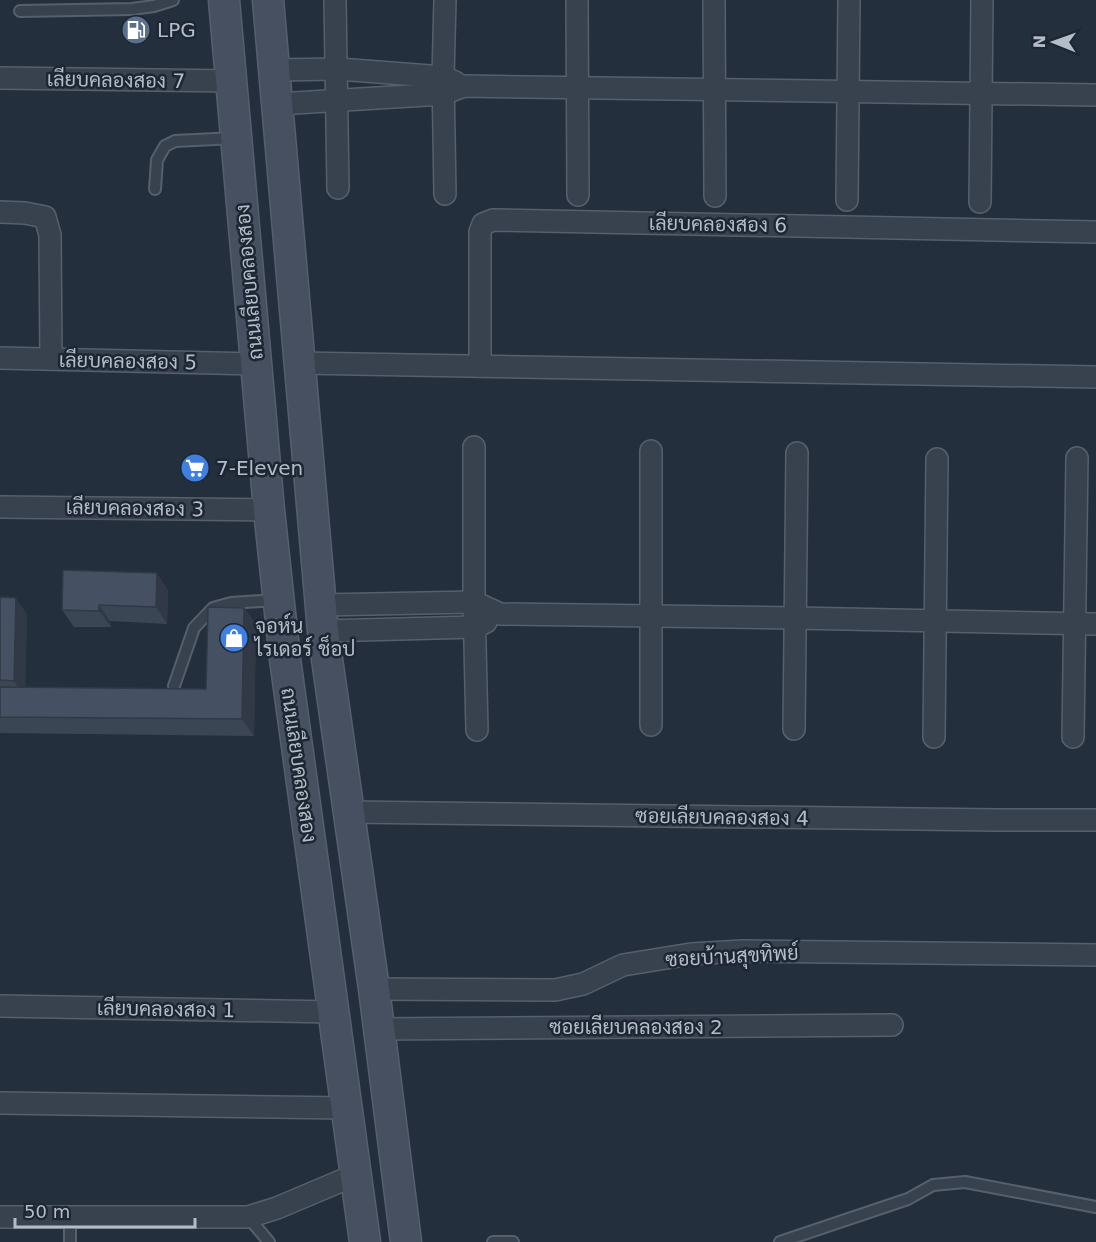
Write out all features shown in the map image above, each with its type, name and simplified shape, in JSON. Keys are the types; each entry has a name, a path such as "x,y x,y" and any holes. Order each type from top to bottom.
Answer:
{"main road":[{"name":"ถนนเลียบคลองสอง","path":"224,0 269,510 285,659 365,1242"},
{"path":"268,0 324,630 374,989 406,1242"},
{"path":"285,659 324,630"}],"street":[{"path":"336,0 338,188"},
{"path":"444,194 445,0"},
{"path":"577,0 578,195"},
{"path":"714,0 716,196"},
{"path":"847,200 849,0"},
{"path":"980,202 982,0"},
{"path":"275,70 336,69 464,86 1096,95"},
{"name":"เลียบคลองสอง 7","path":"0,78 232,81"},
{"path":"278,105 337,102 443,85"},
{"path":"0,212 25,213 45,218 50,235 51,359"},
{"name":"เลียบคลองสอง 6","path":"480,366 480,232 483,224 493,220 1096,232"},
{"name":"เลียบคลองสอง 5","path":"0,358 256,364"},
{"path":"300,363 1096,377"},
{"path":"474,447 477,730"},
{"path":"651,451 651,724"},
{"path":"794,729 797,453"},
{"path":"1072,737 1077,458"},
{"path":"934,737 937,459"},
{"name":"เลียบคลองสอง 3","path":"0,507 269,510"},
{"path":"324,630 474,602 500,614 1096,624"},
{"path":"324,630 475,627 500,614"},
{"name":"ซอยเลียบคลองสอง 4","path":"349,812 1096,820"},
{"name":"ซอยบ้านสุขทิพย์","path":"374,989 555,990 583,984 623,965 691,954 743,951 1096,955"},
{"name":"เลียบคลองสอง 1","path":"0,1006 332,1012"},
{"name":"ซอยเลียบคลองสอง 2","path":"379,1029 892,1025"},
{"path":"0,1102 346,1108"},
{"path":"0,1217 248,1217 277,1208 355,1175"}],"lane":[{"path":"20,11 132,9 173,0"},
{"path":"155,189 157,160 165,146 175,141 237,138"},
{"path":"174,686 194,628 213,608 231,603 279,600"},
{"path":"780,1242 908,1199 933,1185 965,1182 1096,1207"},
{"path":"70,1217 70,1242"},
{"path":"248,1217 269,1242"},
{"path":"494,1242 513,1242"}],"building":[{"path":"63,570 157,573 156,607 99,605 99,611 62,610"},
{"path":"0,597 16,598 14,681 0,680"},
{"path":"208,607 244,608 242,719 0,717 0,687 206,689"}],"place":[{"name":"LPG","path":"136,30"},
{"name":"7-Eleven","path":"195,468"},
{"name":"จอห์น ไรเดอร์ ช็อป","path":"234,638"}]}
